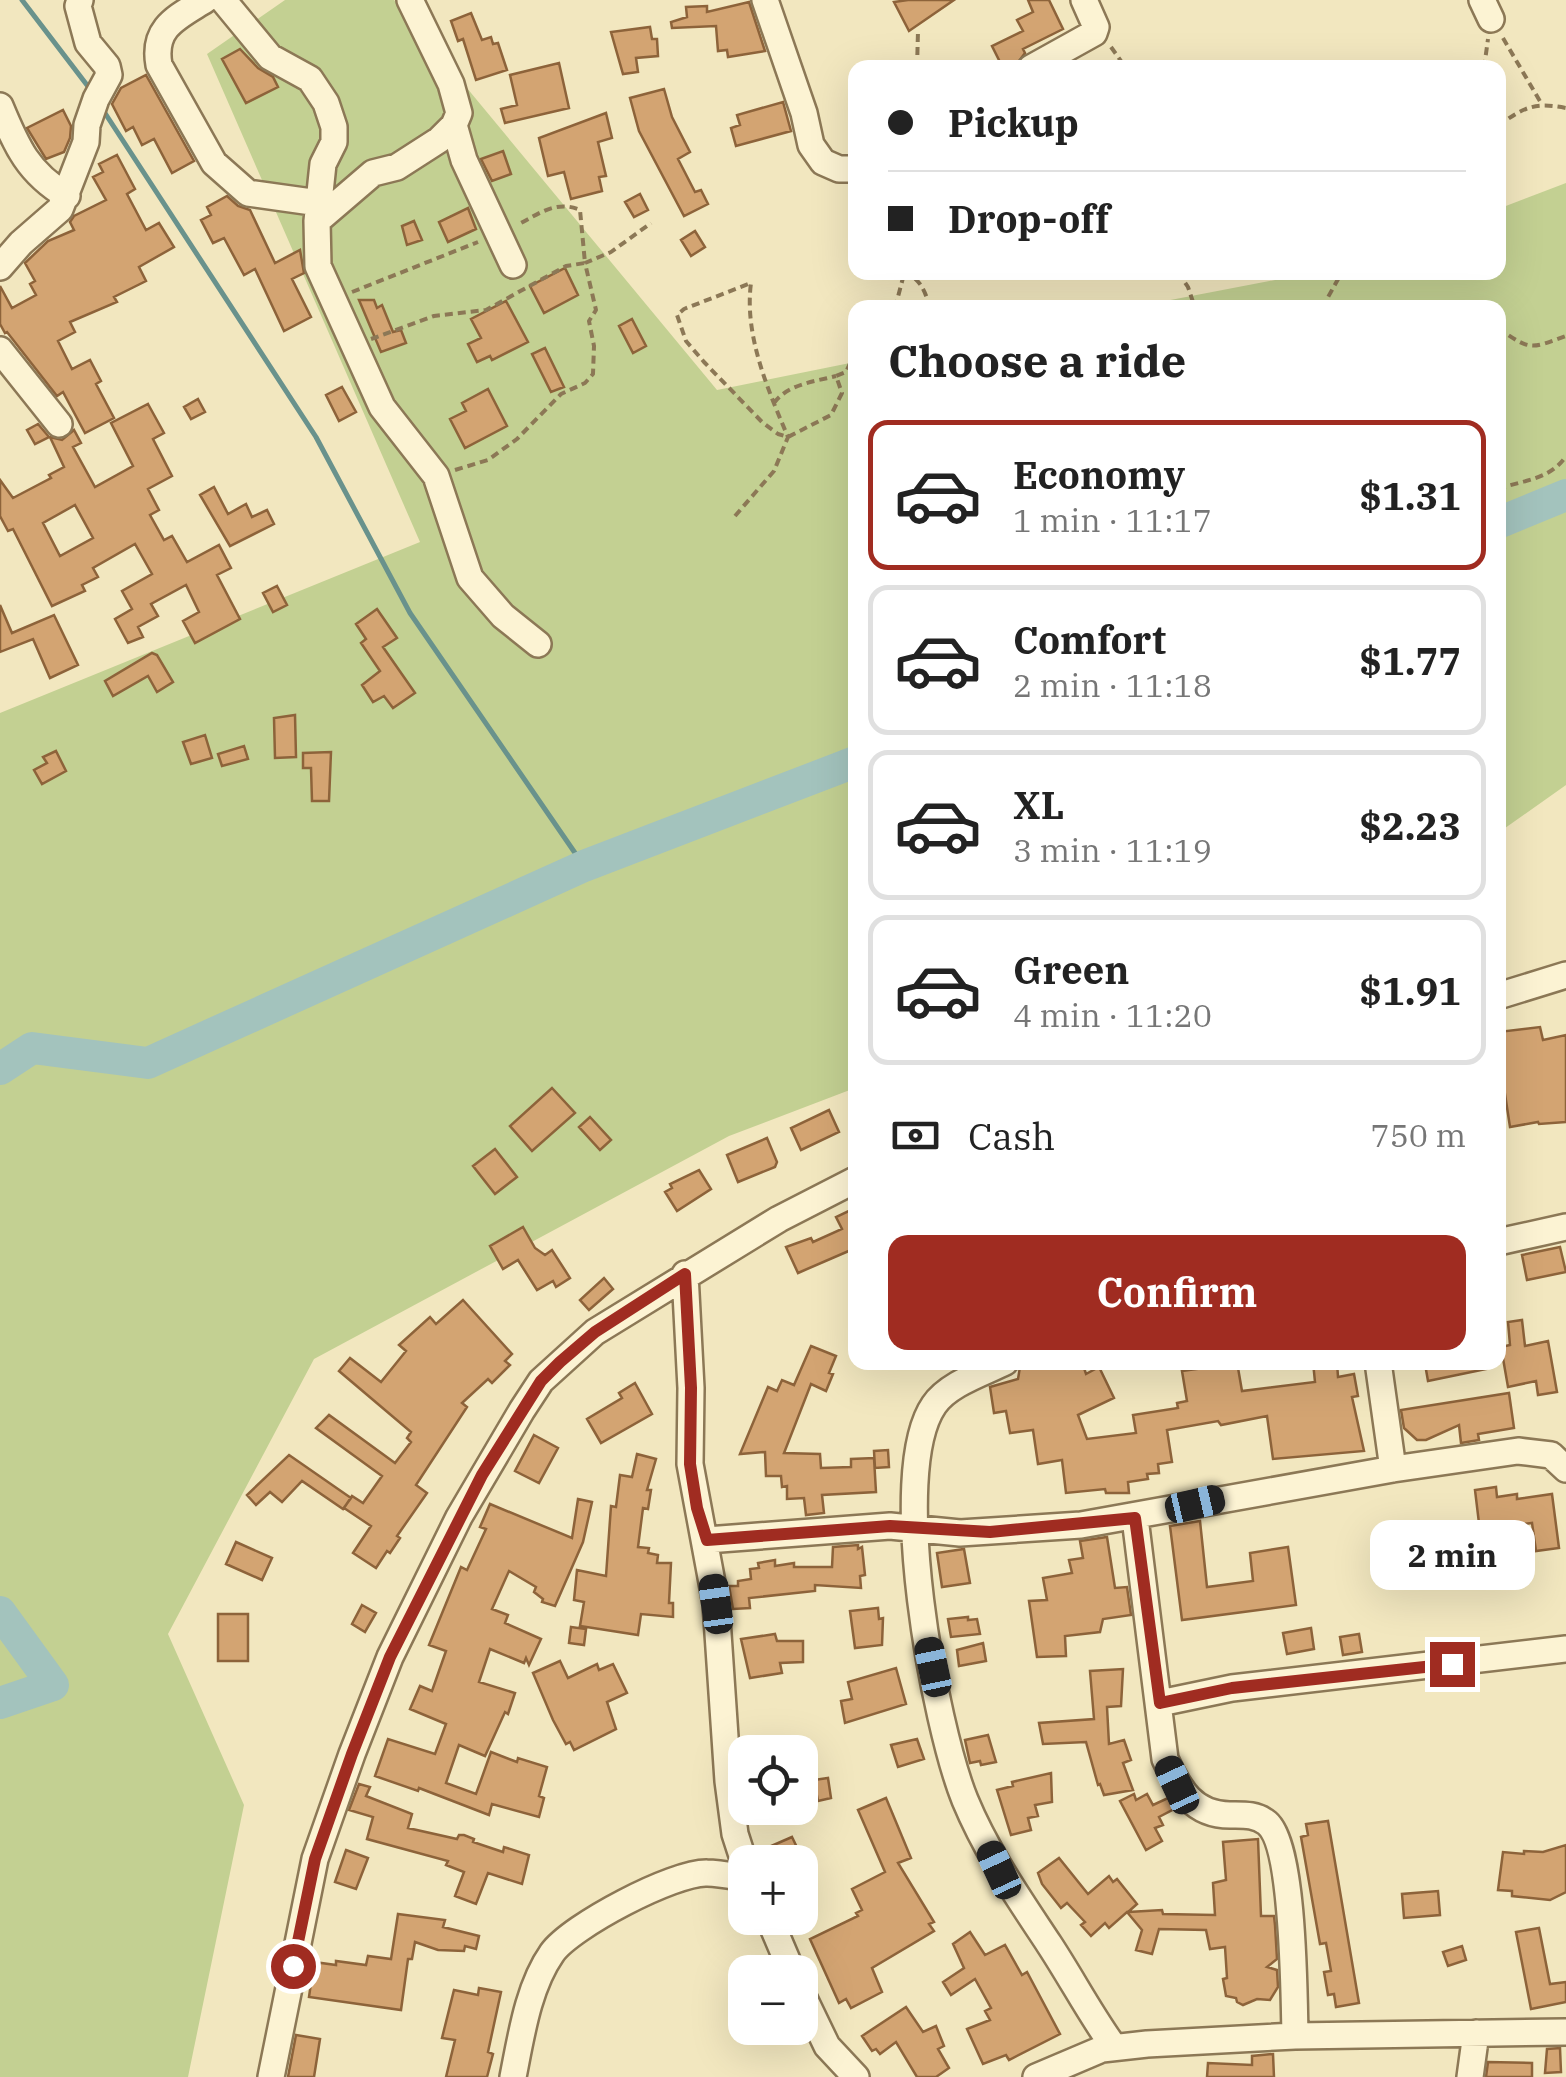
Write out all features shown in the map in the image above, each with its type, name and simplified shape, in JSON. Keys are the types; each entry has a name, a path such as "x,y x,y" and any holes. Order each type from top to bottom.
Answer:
{"street":[{"path":"0,267 60,209 86,142 96,99 109,75 107,66 88,43 78,6 80,0"},
{"path":"205,0 162,32 156,48 159,64 214,163 248,192 318,212"},
{"path":"223,0 270,57 310,79 326,103 334,126 334,142 323,164 318,266 382,407 436,476 470,578 503,616 538,644"},
{"path":"318,212 372,172 398,167 454,125 459,113 451,84 410,0"},
{"path":"765,0 804,113 811,145 824,162 848,168"},
{"path":"1046,60 1094,33 1096,27 1084,0"},
{"path":"0,106 41,180 67,196"},
{"path":"454,125 464,160 513,265"},
{"path":"0,350 60,424"},
{"path":"1506,994 1566,975"},
{"path":"271,2077 315,1859 390,1657 459,1517 541,1381 595,1332 685,1274 848,1184"},
{"path":"1506,1240 1566,1227"},
{"path":"685,1274 690,1464 716,1604 728,1781 739,1845"},
{"path":"988,1370 934,1404 917,1452 913,1527 927,1640 945,1731 964,1798 999,1870 1114,2048"},
{"path":"1379,1370 1393,1468"},
{"path":"707,1540 890,1526 990,1532 1135,1518 1226,1497 1518,1451 1551,1455 1566,1469"},
{"path":"1135,1518 1165,1759 1177,1785 1193,1804 1214,1814 1248,1814 1266,1822 1276,1835 1291,1927 1295,2036"},
{"path":"1160,1703 1232,1688 1566,1649"},
{"path":"513,2077 536,1984 555,1948 610,1910 661,1886 704,1872 728,1876"},
{"path":"818,2027 827,2046 856,2077"},
{"path":"1036,2077 1086,2054 1114,2048 1295,2036 1566,2032"},
{"path":"1470,2077 1476,2033"}],"path":[{"path":"1484,60 1486,10"},
{"path":"1486,10 1541,103"},
{"path":"1096,27 1120,60"},
{"path":"917,60 918,31"},
{"path":"1506,120 1541,103 1566,108"},
{"path":"334,300 499,234 556,206 567,204 580,210 585,263 596,310 589,320 594,374 585,383 561,394 517,438 488,460 436,476"},
{"path":"355,345 434,316 486,310 566,266 611,252 651,223"},
{"path":"751,283 748,307 774,403 788,438 762,422 686,342 677,315 684,309 751,283"},
{"path":"1506,334 1518,342 1541,348 1566,336"},
{"path":"774,403 781,393 836,376 848,368"},
{"path":"735,516 774,472 788,438 832,415 842,393 836,376"},
{"path":"1506,486 1540,478 1566,456"}],"green space":[{"path":"285,0 394,0 717,390 848,363 848,1091 729,1136 314,1359 168,1634 244,1805 188,2077 0,2077 0,713 420,542 207,54"},
{"path":"1566,183 1566,785 1506,827 1506,300 1170,300 1275,280 1506,280 1506,206"}],"building":[{"path":"954,0 909,31 894,2"},
{"path":"1028,0 1049,0 1063,29 1023,49 1025,53 1020,60 999,60 992,46 1023,31 1017,20 1033,12"},
{"path":"749,2 765,51 728,57 727,50 718,51 716,26 672,28 671,22 687,17 686,7 707,6 707,12"},
{"path":"471,13 482,40 491,37 493,44 498,43 507,70 476,80 463,39 458,41 451,21"},
{"path":"650,27 652,39 657,39 658,56 636,58 638,72 623,74 611,32"},
{"path":"240,49 273,77 278,87 246,103 222,59"},
{"path":"559,63 569,108 505,123 501,109 517,105 510,75"},
{"path":"146,75 194,161 172,173 154,139 142,145 133,127 126,131 112,104 121,88"},
{"path":"664,89 672,117 690,152 678,159 695,192 701,190 708,204 684,216 639,131 630,98"},
{"path":"783,102 791,131 736,146 731,128 740,125 737,115"},
{"path":"63,110 71,126 70,138 64,152 46,159 27,128"},
{"path":"606,113 612,138 598,142 606,176 599,177 602,191 571,199 564,172 548,176 539,138"},
{"path":"503,151 511,174 492,181 481,159"},
{"path":"117,155 135,189 127,194 146,230 159,223 174,247 139,267 146,281 114,297 117,302 70,322 75,332 58,341 72,369 90,360 101,381 96,384 114,418 85,433 63,392 57,396 5,333 0,324 0,286 12,308 36,295 30,284 35,281 25,263 48,241 74,230 70,222 74,216 106,200 93,177 103,172 99,164"},
{"path":"640,194 648,210 634,217 625,202"},
{"path":"227,196 250,210 275,263 300,250 304,273 292,279 311,317 284,331 255,269 244,275 224,238 213,243 201,220 211,215 207,207"},
{"path":"468,208 476,229 448,242 439,222"},
{"path":"414,221 422,240 407,245 402,226"},
{"path":"695,231 705,247 691,256 681,240"},
{"path":"565,268 578,295 544,313 530,286"},
{"path":"359,300 374,300 377,308 382,305 393,332 401,330 406,343 381,352"},
{"path":"506,301 528,342 492,360 490,356 477,362 468,344 481,338 471,319"},
{"path":"632,319 646,346 633,353 619,326"},
{"path":"545,348 564,387 551,392 532,354"},
{"path":"342,387 356,412 339,421 326,395"},
{"path":"488,389 507,426 465,448 450,419 466,411 462,403"},
{"path":"198,399 205,412 191,419 184,407"},
{"path":"148,404 164,433 153,439 172,476 148,489 159,510 150,515 164,540 172,536 187,562 219,545 231,568 217,575 240,619 195,643 183,621 199,612 186,585 151,604 158,616 138,627 143,637 128,643 115,619 132,609 122,591 152,574 135,544 93,568 98,577 82,585 85,591 52,606 13,529 8,531 0,516 0,480 13,498 64,467 50,437 62,440 74,430 81,443 73,447 95,487 133,466 111,423","holes":["75,505 93,538 60,556 43,523"]},
{"path":"38,424 49,437 35,444 27,430"},
{"path":"214,487 228,514 246,504 252,517 267,510 274,524 230,546 200,495"},
{"path":"277,586 287,605 273,612 263,593"},
{"path":"0,605 12,633 54,615 78,665 50,678 33,639 0,652"},
{"path":"377,609 397,638 383,647 415,693 393,708 384,696 373,702 362,685 380,671 361,643 366,639 356,624"},
{"path":"152,653 173,682 157,692 148,676 113,696 105,681"},
{"path":"295,715 296,757 275,758 274,718"},
{"path":"205,735 212,758 191,764 183,742"},
{"path":"244,746 248,759 222,766 218,754"},
{"path":"56,751 66,771 42,784 34,770 47,763 43,757"},
{"path":"331,752 329,801 312,801 311,768 303,768 303,753"},
{"path":"1540,1027 1543,1040 1566,1035 1566,1122 1510,1127 1506,1031"},
{"path":"552,1088 575,1113 532,1151 510,1126"},
{"path":"829,1110 839,1132 801,1150 791,1128"},
{"path":"590,1117 611,1140 600,1150 579,1127"},
{"path":"767,1138 777,1162 775,1167 738,1182 727,1155"},
{"path":"495,1149 517,1177 495,1194 473,1166"},
{"path":"699,1170 711,1189 677,1211 665,1192 672,1188 670,1184"},
{"path":"848,1211 848,1251 798,1273 786,1247 811,1238 813,1242 842,1229 836,1217"},
{"path":"523,1227 535,1248 545,1255 552,1250 570,1278 556,1287 553,1281 537,1290 518,1260 503,1269 490,1246"},
{"path":"1560,1247 1566,1272 1527,1280 1522,1255"},
{"path":"604,1278 613,1289 589,1310 580,1300"},
{"path":"463,1300 512,1354 505,1361 510,1365 462,1403 467,1407 416,1485 427,1493 390,1553 387,1551 376,1568 353,1553 371,1526 344,1508 352,1496 363,1503 382,1476 316,1428 329,1415 395,1463 411,1442 407,1438 411,1432 339,1371 350,1358 381,1382 406,1351 399,1345 430,1317 436,1324"},
{"path":"1522,1320 1525,1346 1548,1341 1557,1392 1538,1395 1536,1381 1508,1387 1508,1322"},
{"path":"811,1346 836,1356 829,1373 833,1374 826,1391 811,1384 784,1453 820,1454 821,1468 851,1467 851,1459 874,1458 876,1492 822,1495 824,1513 806,1515 804,1498 787,1499 787,1486 782,1487 781,1476 766,1476 765,1452 740,1454 768,1387 777,1391 782,1380 794,1385"},
{"path":"1020,1370 1085,1370 1086,1374 1100,1370 1114,1398 1078,1415 1087,1439 1136,1433 1133,1415 1178,1408 1177,1403 1187,1401 1182,1371 1238,1370 1242,1391 1315,1382 1314,1370 1338,1370 1338,1377 1354,1374 1358,1396 1352,1397 1364,1451 1273,1459 1267,1416 1221,1425 1218,1421 1167,1430 1172,1462 1158,1464 1159,1473 1147,1474 1148,1479 1128,1482 1129,1493 1106,1493 1105,1489 1066,1493 1062,1460 1038,1464 1033,1430 1010,1433 1006,1411 994,1413 990,1387 1018,1379"},
{"path":"1426,1370 1481,1370 1428,1381"},
{"path":"635,1383 652,1414 601,1443 587,1419 622,1398 619,1393"},
{"path":"1509,1393 1514,1428 1478,1434 1479,1440 1461,1443 1459,1425 1426,1440 1417,1440 1404,1428 1401,1410"},
{"path":"534,1435 558,1448 539,1483 515,1471"},
{"path":"888,1450 889,1467 875,1468 874,1451"},
{"path":"637,1454 656,1459 638,1547 649,1548 648,1553 658,1555 657,1563 671,1563 669,1603 673,1603 673,1617 641,1614 638,1635 580,1626 584,1602 574,1600 577,1570 606,1576 611,1506 616,1507 620,1475 632,1477"},
{"path":"289,1455 351,1498 343,1509 302,1481 282,1502 270,1492 256,1505 247,1495"},
{"path":"1496,1487 1497,1497 1517,1494 1517,1499 1552,1494 1559,1548 1536,1551 1532,1523 1501,1527 1506,1571 1485,1573 1475,1490"},
{"path":"578,1499 592,1502 583,1542 555,1606 542,1602 534,1592 536,1587 509,1571 492,1609 508,1615 505,1623 541,1639 529,1665 526,1658 524,1663 490,1649 479,1682 515,1693 485,1756 459,1745 446,1783 476,1794 491,1752 547,1767 539,1796 544,1798 539,1817 492,1804 489,1815 375,1776 388,1739 435,1754 446,1724 410,1709 420,1686 432,1691 446,1651 429,1645 461,1567 467,1570 486,1529 480,1527 490,1504 572,1538"},
{"path":"1200,1521 1207,1587 1253,1581 1250,1553 1288,1547 1296,1605 1182,1620 1170,1526"},
{"path":"1107,1537 1115,1588 1127,1587 1131,1615 1103,1619 1100,1632 1065,1636 1066,1656 1037,1657 1029,1601 1047,1600 1043,1578 1072,1573 1069,1560 1083,1558 1080,1541"},
{"path":"236,1542 272,1558 262,1580 226,1564"},
{"path":"858,1545 858,1549 862,1547 865,1575 860,1576 861,1588 815,1585 815,1591 749,1598 750,1608 733,1609 729,1586 751,1579 750,1569 759,1568 758,1563 775,1560 775,1566 794,1563 794,1567 832,1567 833,1547"},
{"path":"964,1549 970,1583 942,1587 937,1553"},
{"path":"362,1605 376,1613 365,1632 352,1624"},
{"path":"878,1608 879,1619 883,1618 882,1645 855,1648 850,1611"},
{"path":"218,1614 248,1614 248,1661 218,1661"},
{"path":"948,1619 977,1619 980,1634 951,1637"},
{"path":"571,1627 586,1629 584,1645 569,1643"},
{"path":"1311,1628 1314,1649 1287,1654 1283,1633"},
{"path":"775,1634 777,1641 803,1641 803,1662 780,1663 782,1673 750,1678 741,1639"},
{"path":"1359,1634 1362,1652 1343,1655 1340,1637"},
{"path":"983,1643 986,1661 959,1666 957,1650"},
{"path":"560,1661 568,1678 597,1664 599,1670 613,1664 627,1693 607,1702 616,1729 574,1750 570,1742 566,1744 553,1720 533,1673"},
{"path":"896,1668 906,1704 845,1723 841,1701 852,1699 848,1682"},
{"path":"1123,1669 1121,1706 1107,1707 1109,1744 1124,1740 1131,1760 1123,1763 1133,1790 1104,1795 1086,1742 1043,1744 1039,1723 1094,1719 1090,1671"},
{"path":"988,1735 996,1762 970,1763 965,1740"},
{"path":"917,1739 924,1759 898,1767 891,1745"},
{"path":"1051,1773 1052,1802 1035,1805 1038,1816 1028,1818 1031,1830 1011,1835 997,1790 1013,1786 1012,1782"},
{"path":"828,1778 831,1798 818,1801 818,1779"},
{"path":"359,1784 370,1787 366,1796 412,1814 408,1828 457,1839 464,1835 503,1852 504,1847 529,1855 522,1884 488,1873 476,1904 455,1896 464,1872 446,1865 448,1861 367,1839 373,1817 349,1810"},
{"path":"1134,1794 1136,1800 1147,1794 1153,1805 1168,1798 1176,1808 1159,1817 1163,1825 1155,1828 1162,1841 1146,1850 1120,1801"},
{"path":"886,1798 911,1858 898,1863 934,1922 929,1924 934,1931 872,1968 882,1992 851,2008 846,1999 839,2003 810,1939 858,1916 856,1913 862,1910 852,1889 885,1872 858,1810"},
{"path":"1328,1821 1359,2003 1336,2007 1334,1994 1328,1995 1324,1972 1331,1971 1326,1943 1320,1944 1301,1837 1308,1835 1306,1824"},
{"path":"792,1837 796,1845 774,1845"},
{"path":"1258,1839 1261,1916 1274,1916 1275,1925 1277,1959 1267,1967 1277,1970 1278,1987 1270,2000 1257,1999 1243,2005 1226,1996 1225,1947 1210,1949 1206,1930 1159,1929 1152,1954 1136,1950 1142,1930 1127,1912 1109,1928 1105,1923 1091,1936 1081,1925 1085,1922 1067,1903 1061,1908 1038,1873 1059,1858 1088,1894 1109,1876 1113,1882 1117,1879 1137,1904 1128,1912 1162,1910 1163,1914 1215,1915 1213,1883 1226,1880 1223,1842"},
{"path":"1566,1845 1566,1892 1550,1900 1512,1896 1512,1891 1498,1890 1503,1852 1543,1852"},
{"path":"346,1850 368,1858 356,1889 335,1882"},
{"path":"1438,1891 1440,1915 1404,1918 1402,1894"},
{"path":"398,1914 445,1920 443,1927 479,1936 476,1949 465,1946 464,1951 438,1950 415,1942 412,1959 408,1959 401,2010 309,1997 314,1962 366,1965 368,1956 391,1959"},
{"path":"1539,1928 1550,1984 1566,1982 1566,2002 1531,2009 1516,1932"},
{"path":"970,1932 985,1955 1005,1945 1022,1975 1027,1972 1060,2034 1009,2060 1006,2055 983,2064 967,2029 990,2020 985,2011 991,2008 975,1979 951,1995 943,1982 964,1968 953,1944"},
{"path":"1462,1946 1466,1960 1448,1966 1443,1952"},
{"path":"479,1988 501,1992 488,2052 493,2054 487,2077 446,2077 455,2040 442,2038 454,1990 478,1995"},
{"path":"906,2007 923,2032 936,2026 944,2046 938,2049 949,2068 936,2077 917,2077 896,2042 880,2054 876,2049 872,2051 862,2036"},
{"path":"296,2035 320,2039 314,2077 288,2077"},
{"path":"1560,2048 1561,2072 1545,2073 1547,2049"},
{"path":"1273,2054 1274,2077 1207,2077 1208,2063 1252,2065 1252,2056"},
{"path":"1488,2062 1532,2063 1532,2077 1486,2077"}],"waterway":[{"path":"22,0 90,89"},
{"path":"101,107 316,437 410,613 584,866"},
{"path":"1506,520 1566,495"},
{"path":"0,1069 32,1048 148,1063 584,866 848,765"},
{"path":"0,1612 53,1685 0,1703"}],"route":[{"path":"293,1966 315,1859 352,1754 390,1657 482,1475 541,1381 560,1362 595,1332 685,1274 690,1464 707,1540 890,1526 990,1532 1135,1518 1160,1703 1232,1688 1452,1664"}]}
